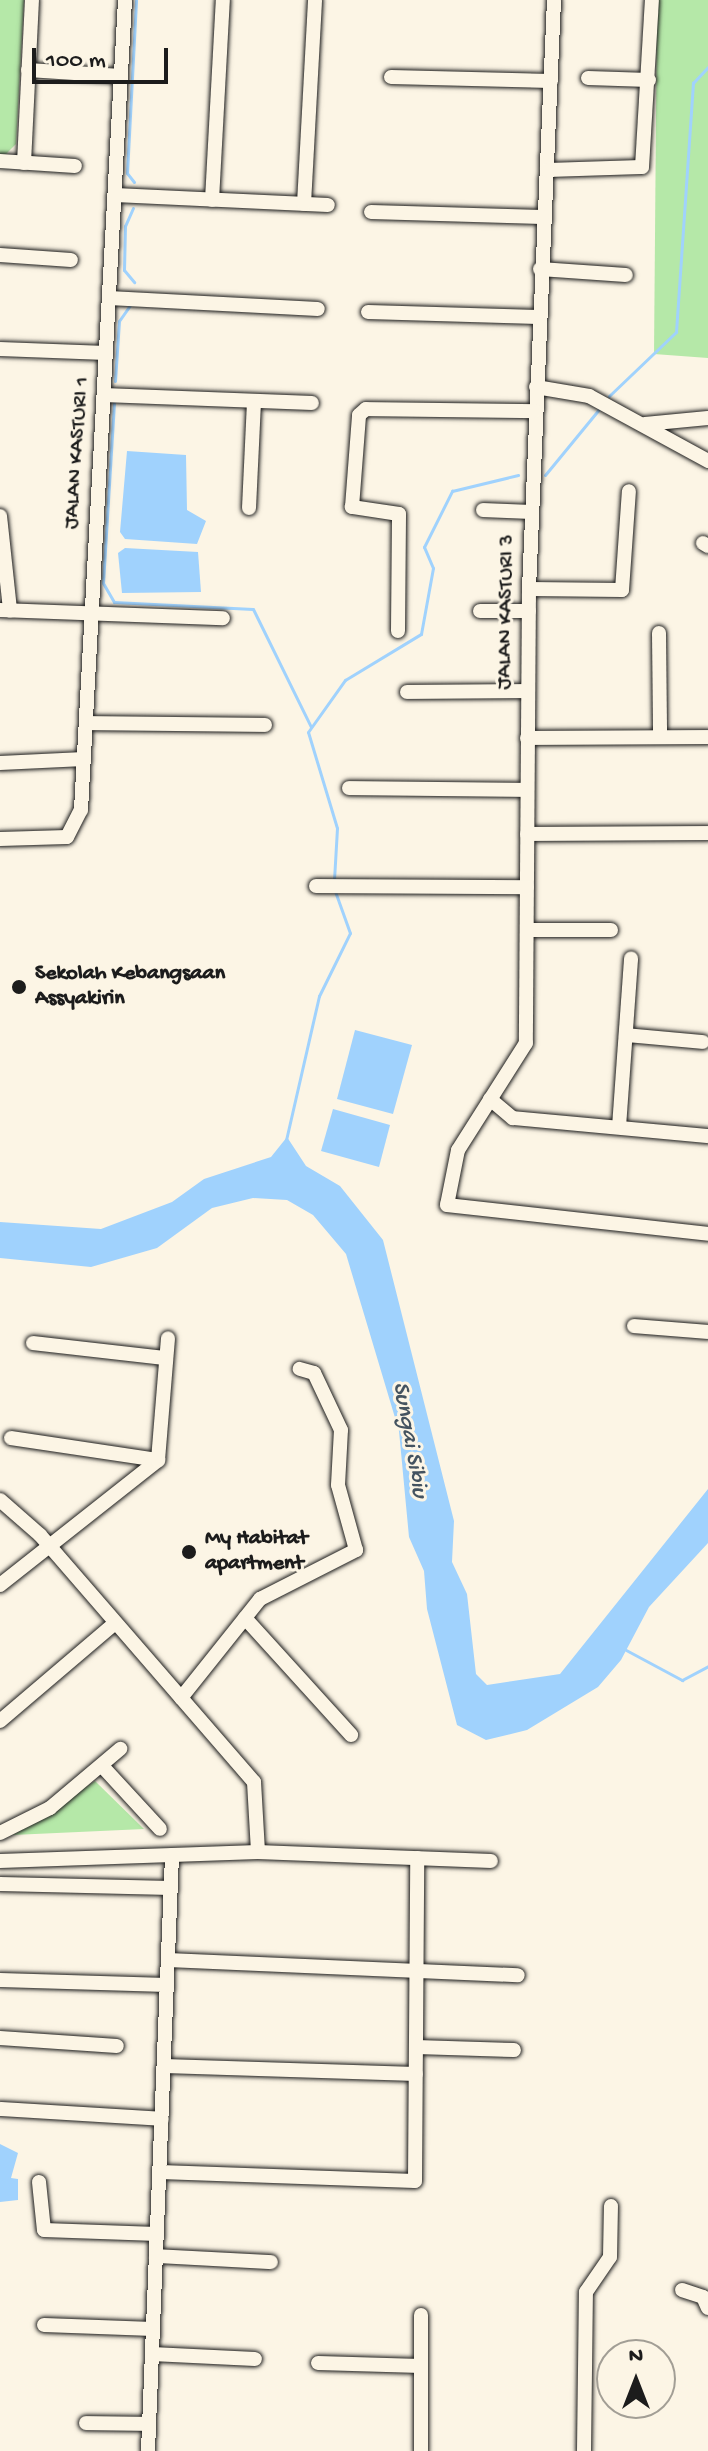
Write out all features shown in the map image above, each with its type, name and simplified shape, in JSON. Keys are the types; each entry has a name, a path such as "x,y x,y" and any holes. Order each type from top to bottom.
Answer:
{"street":[{"path":"24,163 32,0"},
{"name":"JALAN KASTURI 1","path":"0,839 73,833 84,759 125,0"},
{"path":"212,200 223,0"},
{"path":"304,204 315,0"},
{"name":"JALAN KASTURI 3","path":"554,0 531,512 525,1047 458,1150 447,1205 708,1234"},
{"path":"547,170 639,171 649,80 652,0"},
{"path":"28,70 121,76"},
{"path":"391,77 551,81"},
{"path":"588,78 649,80"},
{"path":"0,161 75,166"},
{"path":"115,195 328,205"},
{"path":"371,212 542,217"},
{"path":"0,255 71,260"},
{"path":"540,269 626,275"},
{"path":"109,298 318,309"},
{"path":"368,312 538,317"},
{"path":"0,349 106,353"},
{"path":"536,387 589,396 708,461"},
{"path":"104,395 312,403"},
{"path":"249,508 254,402"},
{"path":"398,631 399,514 352,507 359,415 366,409 534,411"},
{"path":"645,424 708,418"},
{"path":"529,589 622,590 629,491"},
{"path":"483,510 531,512"},
{"path":"0,516 5,610 91,610 223,618"},
{"path":"480,611 529,611"},
{"path":"659,633 660,737"},
{"path":"407,692 527,691"},
{"path":"86,723 265,725"},
{"path":"527,738 708,737"},
{"path":"0,763 84,759"},
{"path":"349,788 527,790"},
{"path":"527,834 708,833"},
{"path":"316,886 527,887"},
{"path":"528,930 611,930"},
{"path":"619,1127 631,958"},
{"path":"626,1035 703,1042"},
{"path":"490,1099 513,1118 708,1136"},
{"path":"634,1326 708,1332"},
{"path":"0,1585 47,1544 158,1460 168,1338"},
{"path":"33,1343 164,1358"},
{"path":"181,1698 260,1599 356,1550 338,1485 341,1430 314,1373 300,1369"},
{"path":"11,1438 158,1460"},
{"path":"0,1500 47,1544 254,1782 258,1852"},
{"path":"245,1618 351,1735"},
{"path":"0,1721 114,1624"},
{"path":"0,1833 50,1808 103,1767 120,1749"},
{"path":"103,1767 160,1829"},
{"path":"0,1861 258,1852 491,1861"},
{"path":"148,2451 172,1855"},
{"path":"160,2172 415,2181 417,1858"},
{"path":"0,1884 171,1888"},
{"path":"168,1960 518,1975"},
{"path":"0,1980 167,1985"},
{"path":"0,2038 117,2046"},
{"path":"416,2047 514,2050"},
{"path":"164,2066 416,2074"},
{"path":"0,2109 162,2119"},
{"path":"39,2182 44,2230 157,2234"},
{"path":"584,2451 586,2292 610,2257 611,2206"},
{"path":"156,2256 271,2262"},
{"path":"682,2290 703,2297 708,2308"},
{"path":"421,2315 421,2451"},
{"path":"44,2325 153,2329"},
{"path":"152,2354 255,2359"},
{"path":"318,2363 421,2366"},
{"path":"86,2423 149,2424"}],"green space":[{"path":"0,0 24,0 16,144 6,154 0,154"},
{"path":"657,0 708,0 708,358 654,354"},
{"path":"95,1781 144,1829 13,1835"}],"water":[{"path":"127,451 186,455 187,510 206,521 197,544 125,539 120,532"},
{"path":"125,548 198,552 201,592 122,593 118,553"},
{"path":"355,1030 412,1045 393,1114 337,1099"},
{"path":"333,1109 390,1125 379,1167 321,1151"},
{"name":"Sungai Sibiu","path":"287,1137 306,1166 340,1186 383,1240 454,1521 452,1562 467,1594 476,1674 487,1685 560,1674 708,1489 708,1543 649,1607 621,1660 598,1687 527,1730 486,1740 457,1725 427,1609 424,1571 409,1537 399,1431 346,1254 313,1215 287,1200 253,1198 212,1208 157,1248 91,1267 0,1258 0,1222 101,1229 172,1202 204,1179 271,1157"},
{"path":"0,2144 18,2153 11,2178 18,2179 18,2200 0,2202"}],"waterway":[{"path":"134,182 127,173 136,0"},
{"path":"609,396 676,332 693,83 708,67"},
{"path":"133,208 125,226 124,270 134,282"},
{"path":"115,381 119,321 130,305"},
{"path":"114,403 103,583 114,602 253,609 311,727"},
{"path":"545,475 600,408"},
{"path":"334,880 337,828 308,732 345,680 421,634 433,568 424,547 452,491 518,475"},
{"path":"286,1140 319,996 350,933 335,891"},
{"path":"626,1650 682,1680 708,1666"}],"place":[{"name":"Sekolah Kebangsaan Assyakirin","path":"19,987"},
{"name":"My Habitat apartment","path":"189,1552"}]}
